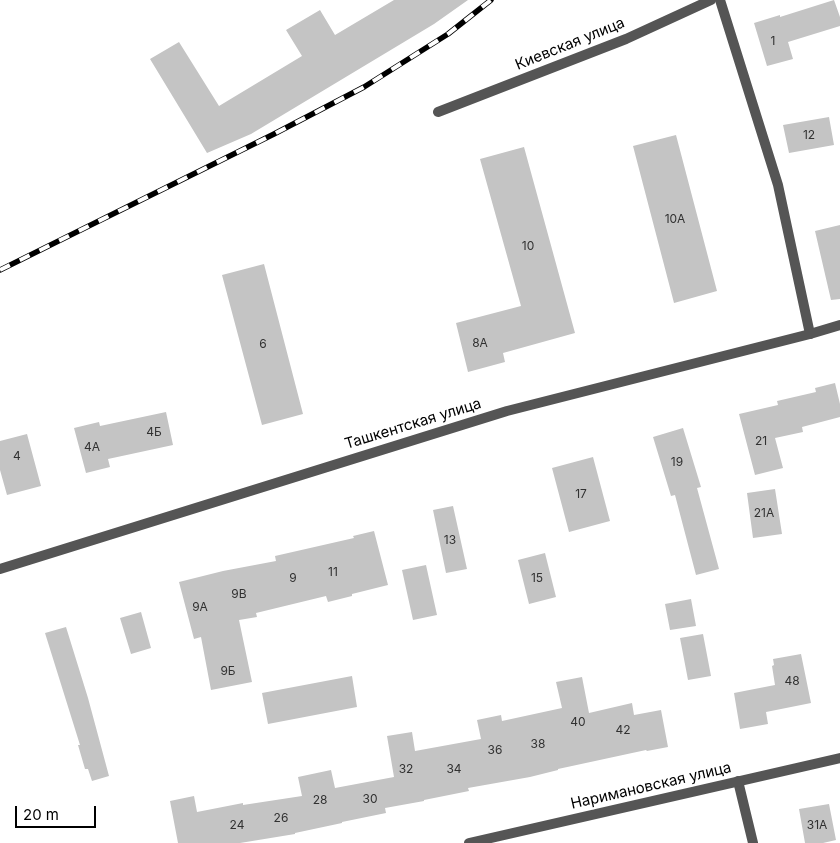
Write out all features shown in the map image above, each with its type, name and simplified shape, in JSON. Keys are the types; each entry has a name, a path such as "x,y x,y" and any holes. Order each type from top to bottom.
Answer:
{"street":[{"name":"Киевская улица","path":"438,112 626,39 711,0"},
{"path":"720,0 778,185 810,334"},
{"name":"Ташкентская улица","path":"0,569 507,410 840,325"},
{"name":"Наримановская улица","path":"469,843 840,758"},
{"path":"738,781 754,843"}],"building":[{"path":"394,0 468,0 434,24 251,134 207,153 150,59 179,42 219,106 302,56 286,30 320,10 335,35"},
{"path":"834,0 840,17 840,26 788,42 793,59 767,66 754,23"},
{"path":"829,117 834,145 789,153 783,125"},
{"path":"676,135 717,291 674,303 633,146"},
{"path":"524,147 575,333 503,353 505,362 468,372 456,323 521,306 480,159"},
{"path":"840,225 840,299 831,300 815,231"},
{"path":"264,264 303,414 262,425 222,275"},
{"path":"835,383 840,404 840,417 802,427 803,432 775,438 783,468 755,475 739,414 778,405 777,401 816,392 815,388"},
{"path":"166,412 173,445 108,459 110,467 86,473 74,428 99,422 100,426"},
{"path":"683,428 701,487 697,488 719,569 696,575 675,495 671,496 653,437"},
{"path":"27,434 41,486 7,495 0,470 0,441"},
{"path":"593,457 610,521 569,532 552,468"},
{"path":"775,489 782,534 753,538 747,493"},
{"path":"453,506 467,569 446,573 433,510"},
{"path":"374,531 388,585 328,602 326,596 256,613 257,617 239,620 252,682 211,690 201,637 194,639 179,582 276,561 275,556 354,538 353,536"},
{"path":"545,553 556,597 529,604 518,560"},
{"path":"426,565 437,615 413,620 402,570"},
{"path":"691,599 696,626 670,630 665,604"},
{"path":"141,612 151,648 131,654 120,618"},
{"path":"66,627 109,776 92,781 88,769 85,769 78,745 80,745 45,633"},
{"path":"703,634 711,676 688,680 680,638"},
{"path":"801,654 811,703 766,712 768,724 740,729 734,693 775,685 772,666 774,665 773,659"},
{"path":"352,676 357,707 268,724 262,693"},
{"path":"582,677 589,713 632,703 634,715 661,710 668,747 558,769 530,777 468,788 469,791 385,808 386,813 295,834 240,843 178,843 170,801 194,796 197,812 243,803 243,805 302,796 298,777 331,770 335,788 394,777 387,736 412,732 415,751 481,739 477,720 501,715 502,721 562,708 556,682"},
{"path":"829,804 836,840 823,843 805,843 799,809"}],"railway":[{"path":"0,270 274,134 364,87 448,34 491,0"}]}
